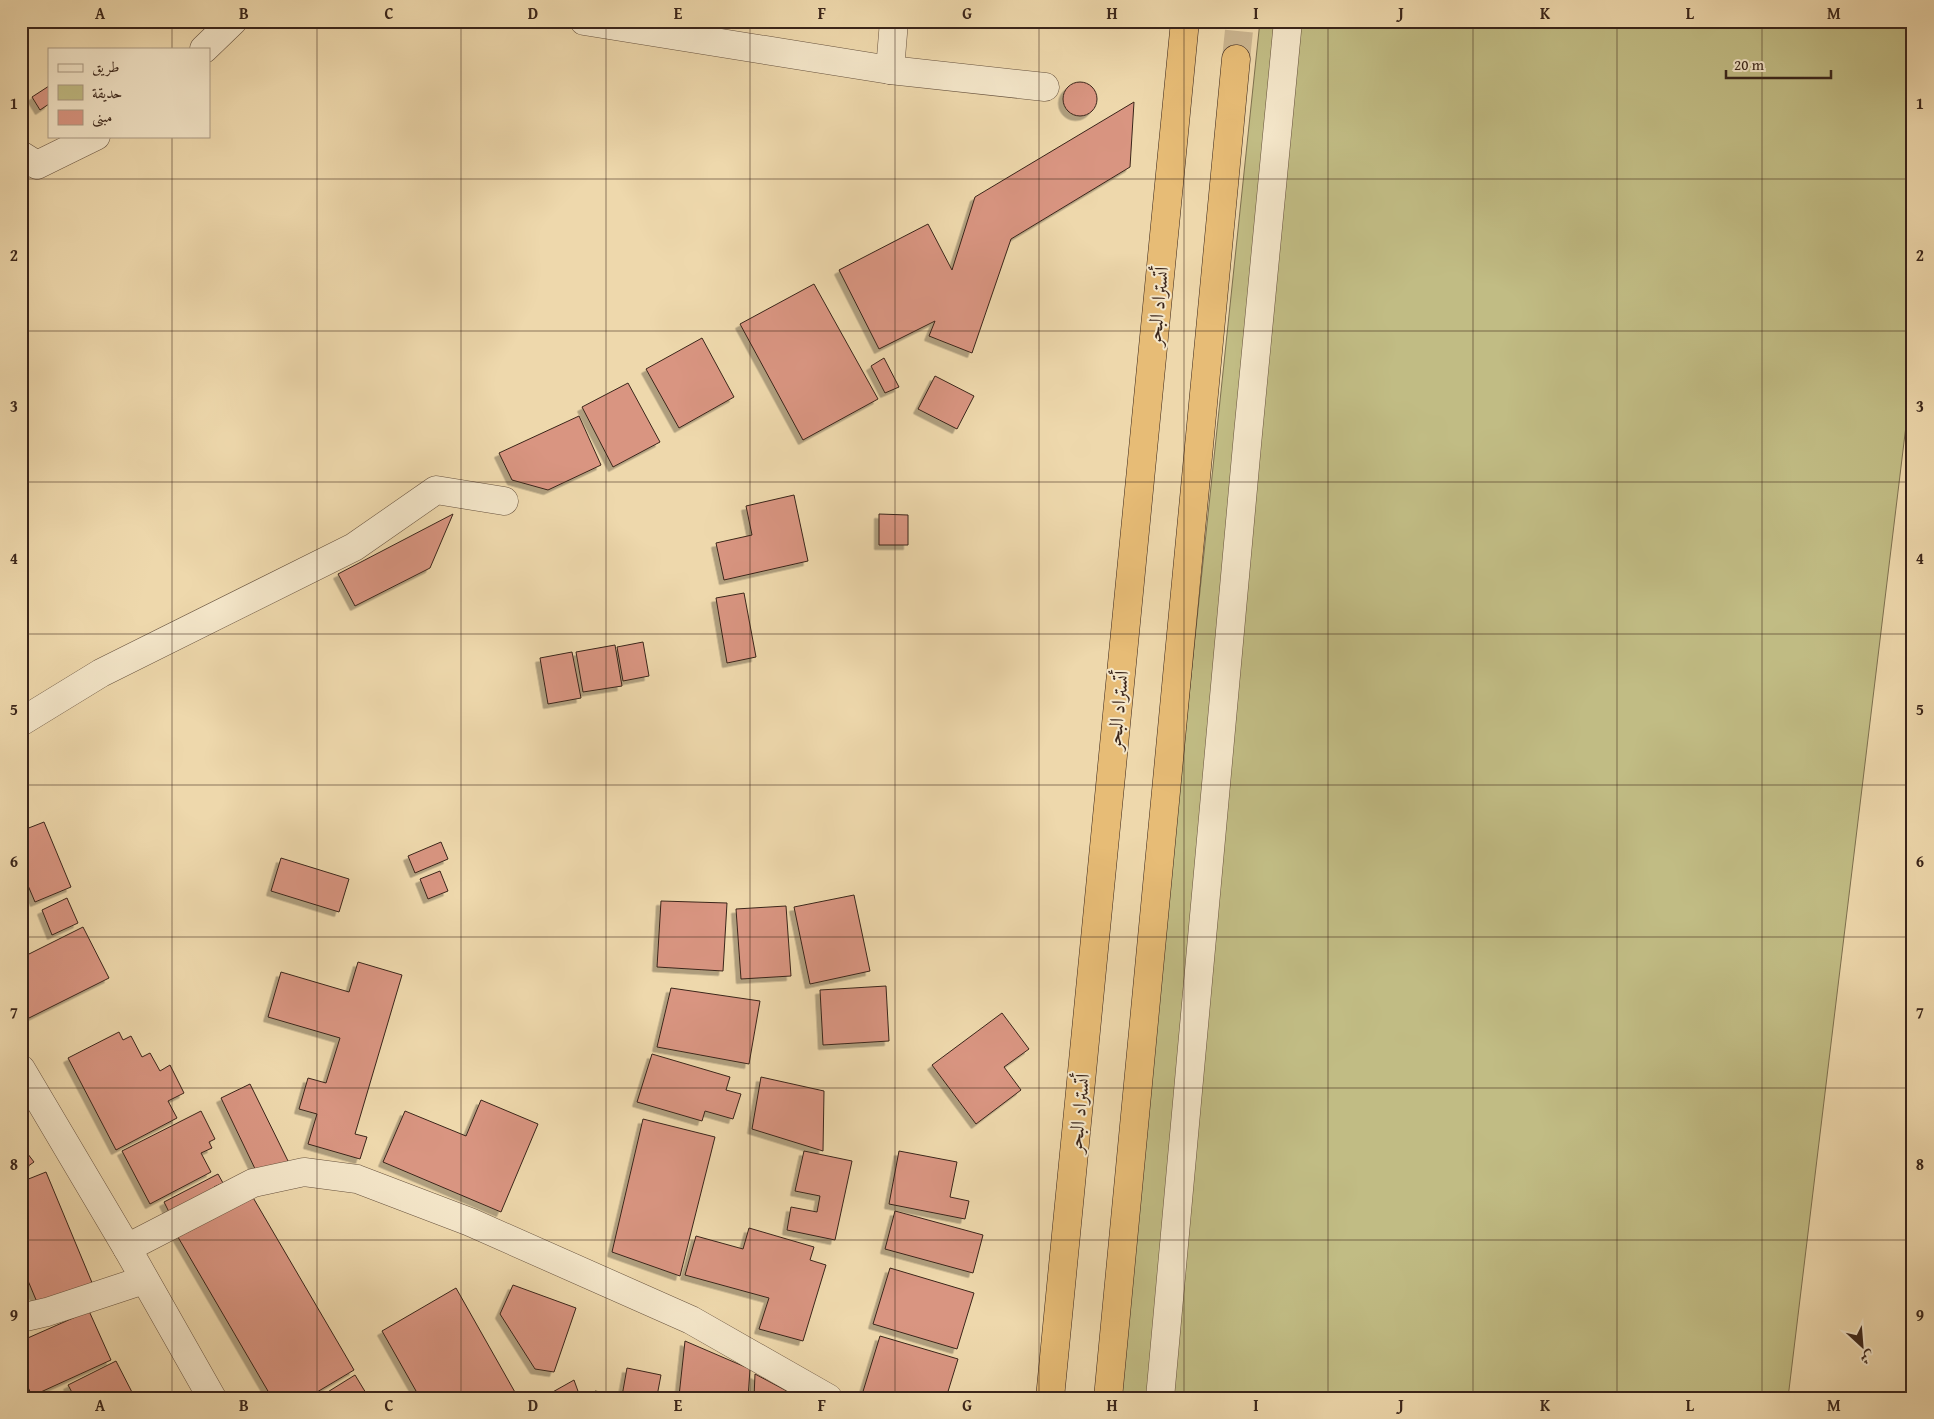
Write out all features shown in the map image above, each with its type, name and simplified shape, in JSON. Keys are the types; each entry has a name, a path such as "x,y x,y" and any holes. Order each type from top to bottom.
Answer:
{"highway":[{"name":"أتستراد البحر","path":"1050,1398 1185,21"},
{"path":"1108,1398 1236,59"}],"street":[{"path":"584,21 890,70 1045,87"},
{"path":"890,70 894,21"},
{"path":"1160,1398 1288,21"},
{"path":"205,48 230,22"},
{"path":"21,155 37,165 92,138"},
{"path":"21,722 101,673 354,547 436,490 504,500"},
{"path":"21,1069 127,1248 212,1398"},
{"path":"127,1248 253,1183 304,1172 356,1179 470,1222 691,1320 828,1398"},
{"path":"21,1318 47,1312 144,1280"}],"green space":[{"path":"1260,21 1913,21 1913,368 1788,1398 1115,1398"}],"building":[{"path":"1080,82 1087,83 1092,87 1096,92 1096,106 1092,111 1087,115 1080,116 1073,115 1068,111 1064,106 1063,99 1064,92 1068,87 1073,83"},
{"path":"48,87 48,105 40,110 32,97"},
{"path":"1134,102 1130,167 1011,239 972,353 929,336 935,321 879,349 839,270 928,224 952,270 975,197"},
{"path":"814,284 878,399 803,440 740,324"},
{"path":"702,338 734,397 679,428 646,369"},
{"path":"884,358 899,387 885,393 871,366"},
{"path":"935,376 974,396 957,429 918,409"},
{"path":"628,383 660,442 613,467 582,407"},
{"path":"579,416 601,465 548,490 512,480 499,453"},
{"path":"794,495 808,561 724,580 716,543 752,535 746,506"},
{"path":"453,514 430,568 355,606 338,574"},
{"path":"879,514 908,515 908,545 879,545"},
{"path":"744,593 756,657 727,663 716,598"},
{"path":"643,642 649,676 623,681 617,647"},
{"path":"615,645 622,686 583,692 576,652"},
{"path":"572,652 581,698 548,704 540,658"},
{"path":"44,822 71,887 35,902 21,869 21,831"},
{"path":"441,842 448,859 415,873 408,856"},
{"path":"281,858 349,879 339,912 271,891"},
{"path":"440,871 448,891 428,899 420,879"},
{"path":"854,895 870,971 810,984 794,907"},
{"path":"67,898 78,923 52,935 42,910"},
{"path":"661,901 727,903 723,971 657,967"},
{"path":"786,906 791,976 741,979 736,909"},
{"path":"83,927 109,978 23,1021 21,1017 21,958"},
{"path":"358,962 402,975 355,1134 367,1137 360,1159 308,1144 317,1114 299,1109 308,1078 326,1083 340,1038 268,1017 281,972 349,992"},
{"path":"886,986 889,1041 823,1045 820,990"},
{"path":"671,988 760,1001 749,1064 657,1047"},
{"path":"1002,1013 1029,1049 1004,1067 1021,1090 976,1124 932,1065"},
{"path":"119,1032 123,1040 131,1036 142,1057 150,1053 160,1071 170,1065 184,1093 168,1101 177,1118 116,1150 68,1058"},
{"path":"652,1054 730,1077 726,1090 741,1094 733,1119 705,1111 702,1121 637,1102"},
{"path":"761,1077 824,1091 823,1151 752,1129"},
{"path":"250,1084 288,1161 258,1175 221,1098"},
{"path":"481,1100 538,1124 501,1212 383,1162 405,1111 466,1136"},
{"path":"201,1111 215,1139 209,1142 212,1148 201,1153 211,1172 150,1204 122,1151"},
{"path":"643,1119 715,1137 680,1276 612,1252"},
{"path":"21,1145 34,1162 21,1171"},
{"path":"804,1151 852,1161 835,1240 787,1230 791,1207 817,1212 820,1196 795,1191"},
{"path":"899,1151 957,1162 950,1197 969,1201 965,1219 889,1204"},
{"path":"46,1172 93,1285 39,1307 21,1264 21,1182"},
{"path":"218,1174 223,1183 214,1187 219,1198 174,1222 164,1202"},
{"path":"248,1189 354,1370 307,1398 272,1398 175,1232"},
{"path":"895,1211 983,1235 973,1273 885,1249"},
{"path":"749,1228 814,1247 810,1260 826,1265 803,1341 759,1329 769,1298 685,1275 696,1236 743,1249"},
{"path":"890,1268 974,1293 957,1349 873,1324"},
{"path":"513,1285 576,1308 554,1372 535,1369 500,1314"},
{"path":"21,1286 29,1304 21,1307"},
{"path":"456,1288 516,1394 510,1398 420,1398 382,1331"},
{"path":"89,1311 111,1360 32,1396 21,1372 21,1341"},
{"path":"880,1336 958,1359 946,1398 861,1398"},
{"path":"685,1341 750,1369 748,1398 685,1398 679,1396"},
{"path":"116,1361 135,1398 75,1398 68,1385"},
{"path":"627,1368 661,1375 657,1396 665,1398 593,1398 595,1391 622,1396"},
{"path":"755,1374 800,1398 754,1398"},
{"path":"355,1375 369,1398 318,1398"},
{"path":"574,1380 579,1394 578,1398 542,1398"}],"tunnel":[{"path":"1236,59 1240,21"}]}
